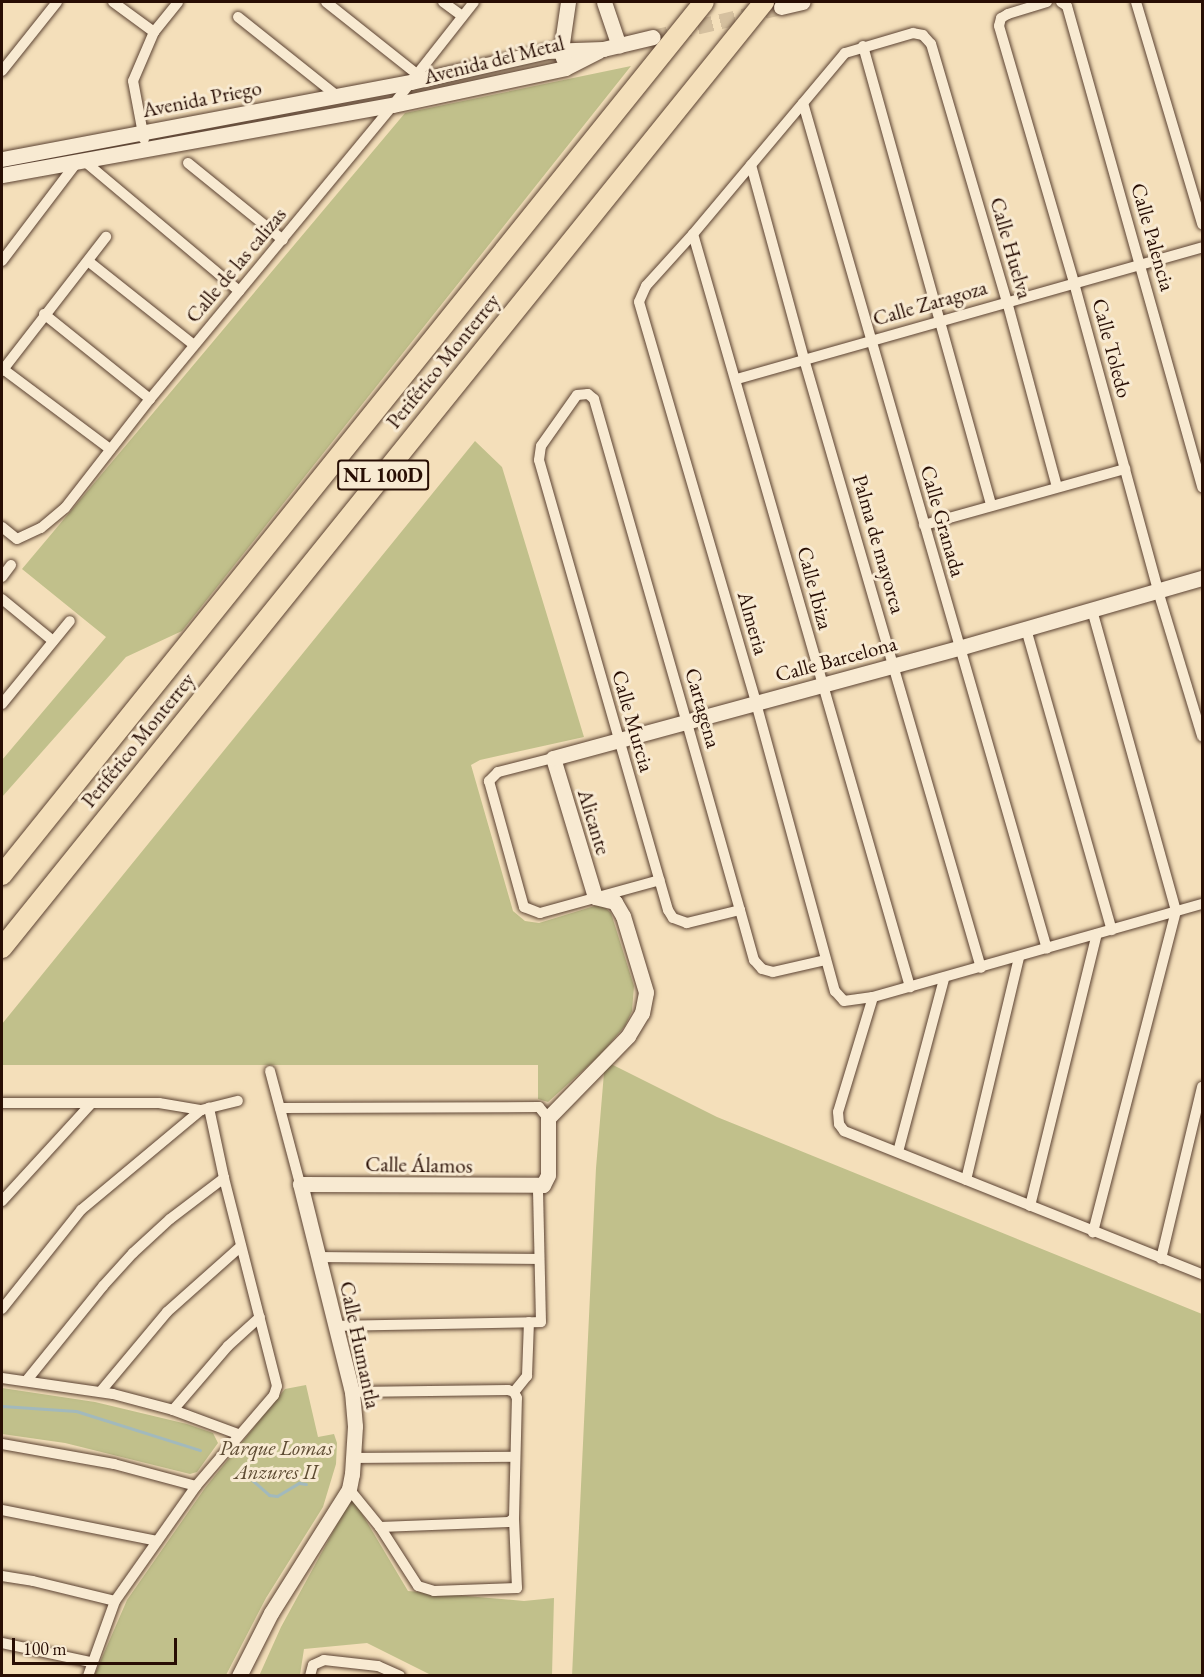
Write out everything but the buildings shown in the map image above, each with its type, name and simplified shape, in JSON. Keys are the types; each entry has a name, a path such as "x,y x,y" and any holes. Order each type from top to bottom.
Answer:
{"highway":[{"name":"Periférico Monterrey","path":"2,875 704,2"},
{"name":"Periférico Monterrey","path":"2,948 772,4"}],"street":[{"path":"2,71 57,2"},
{"path":"113,2 154,32"},
{"path":"146,148 133,81 154,32 178,2"},
{"path":"326,2 414,78"},
{"path":"443,2 462,16"},
{"name":"Calle de las calizas","path":"2,527 16,538 54,520 194,345 393,105 474,2"},
{"path":"565,68 561,50 568,2"},
{"path":"604,2 619,46"},
{"path":"772,4 802,2"},
{"name":"Calle Toledo","path":"1047,2 1008,14 1001,18 999,26 1074,283 1158,591 1203,736"},
{"name":"Calle Palencia","path":"1061,2 1067,6 1203,487"},
{"path":"1136,2 1203,224"},
{"path":"238,17 336,95"},
{"name":"Calle Huelva","path":"863,46 913,33 924,35 931,44 1007,302 1057,487"},
{"name":"Avenida del Metal","path":"414,78 561,50 603,49 653,38"},
{"path":"693,234 839,57 863,46 991,505"},
{"name":"Avenida del Metal","path":"393,105 565,68 603,49"},
{"name":"Avenida Priego","path":"2,159 414,78"},
{"name":"Calle Granada","path":"803,103 1047,949"},
{"name":"Avenida Priego","path":"2,175 393,105"},
{"path":"2,258 80,161 239,291"},
{"path":"188,163 283,240"},
{"name":"Palma de mayorca","path":"751,165 804,359 895,665 981,968"},
{"name":"Almeria","path":"693,234 646,286 639,302 756,703 834,991 844,1001 873,997"},
{"name":"Calle Ibiza","path":"693,234 737,379 910,987"},
{"path":"106,237 2,370 110,449"},
{"name":"Calle Zaragoza","path":"737,379 1203,247"},
{"path":"88,261 194,345"},
{"path":"44,314 150,399"},
{"name":"Cartagena","path":"540,466 541,446 572,399 577,395 588,394 594,399 754,960 762,969 773,972 826,960"},
{"name":"Calle Murcia","path":"540,466 670,914 680,922 687,923 740,910"},
{"path":"924,525 1125,469"},
{"path":"2,578 11,565"},
{"name":"Calle Barcelona","path":"596,897 540,913 527,910 518,889 489,786 490,777 498,772 687,723 1203,578"},
{"path":"2,599 53,641"},
{"path":"1092,610 1176,911 1093,1232"},
{"path":"2,704 70,621"},
{"path":"1026,629 1112,930"},
{"name":"Alicante","path":"553,758 596,897"},
{"path":"596,897 660,880"},
{"path":"548,1118 628,1036 639,1021 645,1003 644,981 619,908 615,902 596,897"},
{"path":"1203,904 944,979 873,997 838,1112 841,1128 1093,1232 1203,1274"},
{"path":"1030,1206 1097,934"},
{"path":"966,1180 1019,957"},
{"path":"898,1152 944,979"},
{"name":"Calle Humantla","path":"239,1676 271,1613 349,1490 354,1458 355,1426 352,1392 270,1071"},
{"path":"1161,1259 1203,1087"},
{"path":"2,1103 159,1103 205,1109 238,1101"},
{"path":"2,1201 91,1104"},
{"path":"280,1108 539,1107 548,1118 548,1175 538,1187 541,1322 336,1326"},
{"path":"88,1676 91,1662 115,1601 196,1486 238,1434 274,1395 277,1386 205,1109"},
{"path":"2,1308 89,1202 205,1109"},
{"path":"27,1380 103,1286 133,1253 170,1219 224,1178"},
{"name":"Calle Álamos","path":"300,1184 538,1187"},
{"path":"100,1391 166,1312 241,1246"},
{"path":"319,1257 539,1259"},
{"path":"173,1410 228,1346 260,1317"},
{"path":"514,1392 527,1376 529,1322"},
{"path":"2,1378 100,1391 173,1410 238,1434"},
{"path":"349,1490 380,1527 413,1580 426,1590 518,1588 514,1518 517,1398 514,1392 508,1390 352,1392"},
{"path":"2,1444 114,1464 196,1486"},
{"path":"354,1458 514,1457"},
{"path":"2,1510 157,1540"},
{"path":"380,1527 509,1522 514,1518"},
{"path":"2,1576 33,1581 115,1601"},
{"path":"2,1643 91,1662"},
{"path":"310,1673 313,1665 324,1660 400,1676"}],"green space":[{"path":"631,66 182,631 126,657 2,797 2,760 106,637 22,569 405,113"},
{"path":"475,441 502,467 584,737 480,760 471,765 513,911 525,921 539,923 601,904 611,913 634,986 632,1011 625,1026 599,1056 548,1102 538,1099 538,1065 2,1065 2,1024"},
{"path":"605,1061 717,1117 1202,1314 1202,1675 572,1676 596,1168"},
{"name":"Parque Lomas Anzures II","path":"306,1385 318,1437 334,1434 337,1443 336,1464 323,1507 266,1598 226,1675 94,1676 127,1600 205,1488 285,1389"},
{"path":"2,1388 95,1402 187,1424 213,1433 218,1443 197,1472 190,1474 65,1443 2,1434"},
{"path":"352,1497 408,1591 524,1601 554,1598 552,1675 431,1675 367,1643 304,1649 300,1675 259,1676 281,1627"}],"waterway":[{"path":"2,1406 76,1411 200,1450"},
{"path":"252,1480 269,1495 277,1496 299,1483 306,1484"}],"tunnel":[{"path":"653,37 781,7"}]}
